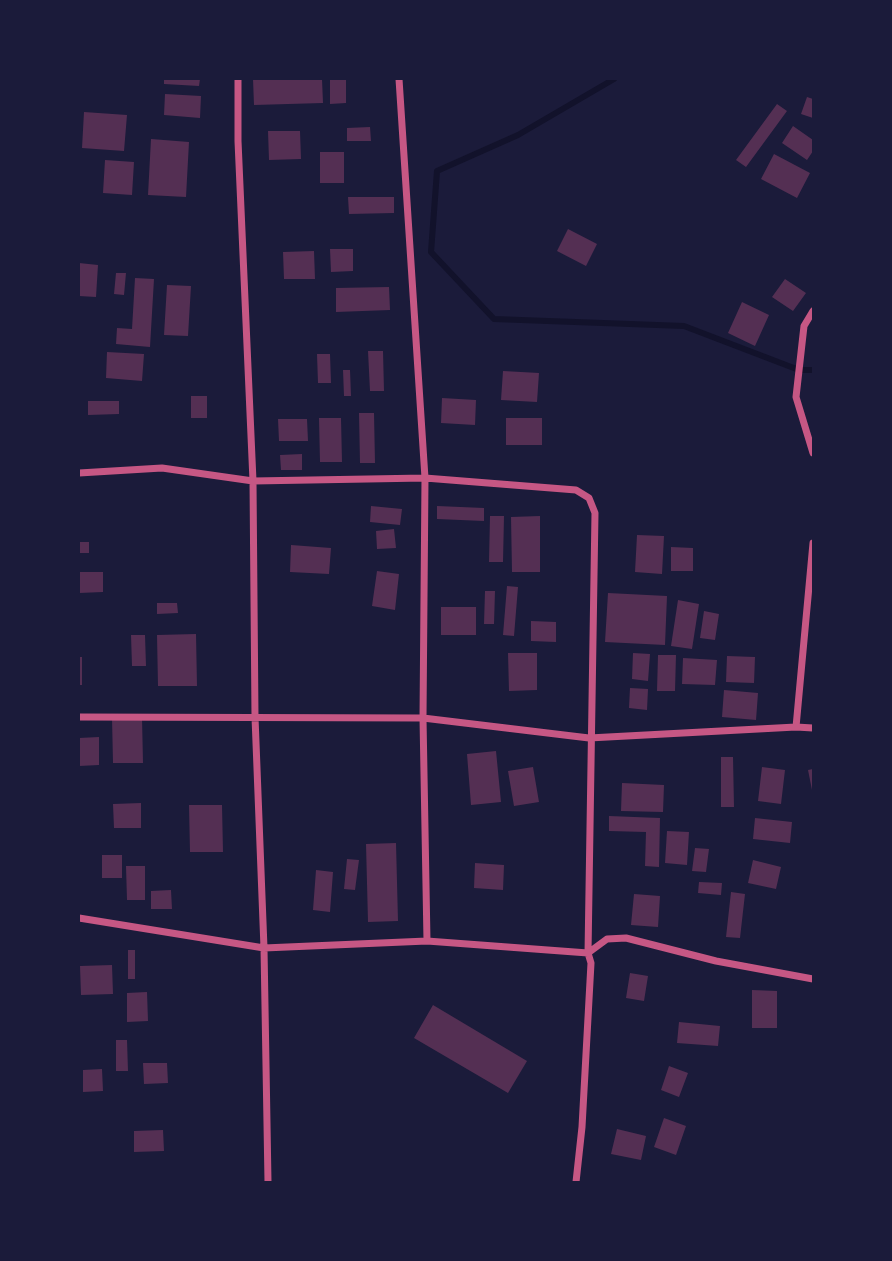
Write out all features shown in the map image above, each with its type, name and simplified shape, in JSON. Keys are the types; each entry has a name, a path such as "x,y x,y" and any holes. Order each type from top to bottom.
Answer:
{"street":[{"path":"238,79 238,141 253,481 268,1182"},
{"path":"399,79 425,478 423,718 428,941"},
{"path":"813,311 804,326 796,397 813,453"},
{"path":"79,472 162,468 253,481 425,478 576,490 589,498 594,513 593,678 589,738 588,953 591,963 582,1127 576,1182"},
{"path":"796,727 813,543"},
{"path":"79,717 423,718 589,738 813,728"},
{"path":"79,918 264,948 428,941 588,953 607,939 626,939 716,961 813,979"}],"building":[{"path":"164,79 200,79 199,86 164,84"},
{"path":"253,79 322,79 323,103 254,105"},
{"path":"330,79 346,79 346,103 330,104"},
{"path":"165,94 201,96 200,118 164,115"},
{"path":"807,97 813,99 813,118 801,114"},
{"path":"777,104 787,111 746,167 736,160"},
{"path":"84,112 127,115 124,151 82,148"},
{"path":"793,126 813,140 813,151 807,160 782,143"},
{"path":"370,127 371,141 347,141 347,128"},
{"path":"268,131 300,131 301,159 269,160"},
{"path":"151,139 189,142 186,197 148,195"},
{"path":"320,152 344,152 344,183 320,183"},
{"path":"774,154 810,173 797,198 761,179"},
{"path":"105,160 134,162 132,195 103,193"},
{"path":"348,197 394,197 394,213 349,214"},
{"path":"568,229 597,244 586,266 557,251"},
{"path":"330,249 353,249 353,271 331,272"},
{"path":"314,251 315,279 284,279 283,252"},
{"path":"79,263 98,265 96,297 79,296"},
{"path":"116,273 126,273 124,295 114,294"},
{"path":"135,278 154,279 150,347 116,344 117,328 132,329"},
{"path":"785,279 806,293 793,311 772,297"},
{"path":"167,285 191,286 188,336 164,335"},
{"path":"389,287 390,310 336,312 336,288"},
{"path":"742,302 769,315 755,346 728,333"},
{"path":"368,351 383,351 384,391 370,391"},
{"path":"107,352 144,354 142,381 106,378"},
{"path":"317,354 330,354 331,383 318,383"},
{"path":"343,370 350,370 351,396 344,396"},
{"path":"503,371 539,373 537,402 501,400"},
{"path":"191,396 207,396 207,418 191,418"},
{"path":"442,398 476,400 475,425 441,423"},
{"path":"88,401 119,401 119,414 88,415"},
{"path":"359,413 374,413 375,463 360,463"},
{"path":"319,418 341,418 342,462 320,462"},
{"path":"506,418 542,418 542,445 506,445"},
{"path":"278,419 307,419 308,441 279,441"},
{"path":"302,454 302,470 281,470 280,455"},
{"path":"371,506 402,509 400,525 370,522"},
{"path":"437,506 484,508 484,521 437,519"},
{"path":"490,516 504,516 503,562 489,562"},
{"path":"540,516 540,572 512,572 511,517"},
{"path":"394,529 396,548 377,549 376,531"},
{"path":"637,535 664,536 662,574 635,572"},
{"path":"79,542 89,542 89,553 79,553"},
{"path":"291,545 331,548 329,574 290,572"},
{"path":"671,547 693,548 693,571 671,571"},
{"path":"377,571 399,574 395,610 372,606"},
{"path":"79,572 103,572 103,592 79,593"},
{"path":"507,586 518,587 514,636 503,635"},
{"path":"485,591 495,591 494,624 484,624"},
{"path":"608,593 667,596 665,645 605,642"},
{"path":"678,600 699,604 692,649 671,646"},
{"path":"157,603 177,603 178,613 157,614"},
{"path":"441,607 476,607 476,635 441,635"},
{"path":"704,611 719,614 715,640 700,638"},
{"path":"531,621 556,622 556,642 531,641"},
{"path":"196,634 197,686 158,686 157,635"},
{"path":"131,635 145,635 146,666 132,666"},
{"path":"508,653 537,653 537,690 509,691"},
{"path":"633,653 650,654 648,681 632,679"},
{"path":"658,655 676,655 675,691 657,691"},
{"path":"727,656 755,657 754,683 726,682"},
{"path":"79,657 82,657 82,685 79,685"},
{"path":"683,658 717,660 715,685 682,684"},
{"path":"630,688 648,689 647,710 629,708"},
{"path":"724,690 758,693 756,720 722,717"},
{"path":"142,717 143,763 113,763 112,718"},
{"path":"99,737 99,765 79,766 79,738"},
{"path":"496,751 501,802 471,805 467,754"},
{"path":"721,757 733,757 734,807 721,807"},
{"path":"533,767 539,802 514,806 508,771"},
{"path":"762,767 785,770 781,804 758,801"},
{"path":"813,769 813,790 812,790 808,770"},
{"path":"622,783 664,785 663,812 621,811"},
{"path":"141,803 141,828 114,828 113,804"},
{"path":"189,805 222,805 223,852 190,852"},
{"path":"609,816 660,818 659,867 645,866 646,832 609,831"},
{"path":"755,818 792,822 790,843 753,839"},
{"path":"667,831 689,832 687,865 665,863"},
{"path":"396,843 398,921 368,922 366,844"},
{"path":"695,848 709,849 706,872 692,871"},
{"path":"102,855 122,855 122,878 102,878"},
{"path":"347,859 359,860 355,890 344,889"},
{"path":"753,860 781,867 776,889 748,883"},
{"path":"475,863 504,865 503,890 474,888"},
{"path":"126,866 145,866 145,900 127,900"},
{"path":"316,870 333,872 330,912 313,910"},
{"path":"699,882 722,883 721,895 698,893"},
{"path":"171,890 172,909 151,909 151,891"},
{"path":"731,892 745,894 740,938 726,937"},
{"path":"634,894 660,896 658,927 631,925"},
{"path":"128,950 135,950 135,979 128,979"},
{"path":"112,965 113,994 81,995 80,966"},
{"path":"630,973 648,976 644,1001 626,998"},
{"path":"752,990 777,991 777,1028 752,1028"},
{"path":"147,992 148,1021 127,1022 127,993"},
{"path":"433,1005 527,1061 508,1093 414,1038"},
{"path":"679,1022 720,1026 718,1046 677,1043"},
{"path":"116,1040 127,1040 128,1071 116,1071"},
{"path":"143,1063 167,1063 168,1083 144,1084"},
{"path":"669,1066 688,1073 679,1097 661,1090"},
{"path":"102,1069 103,1091 83,1092 83,1070"},
{"path":"664,1118 686,1126 676,1155 654,1147"},
{"path":"617,1129 646,1136 641,1160 611,1154"},
{"path":"163,1130 164,1151 134,1152 134,1131"}],"waterway":[{"path":"614,79 518,135 437,171 431,252 494,319 684,326 799,370 813,370"}]}
